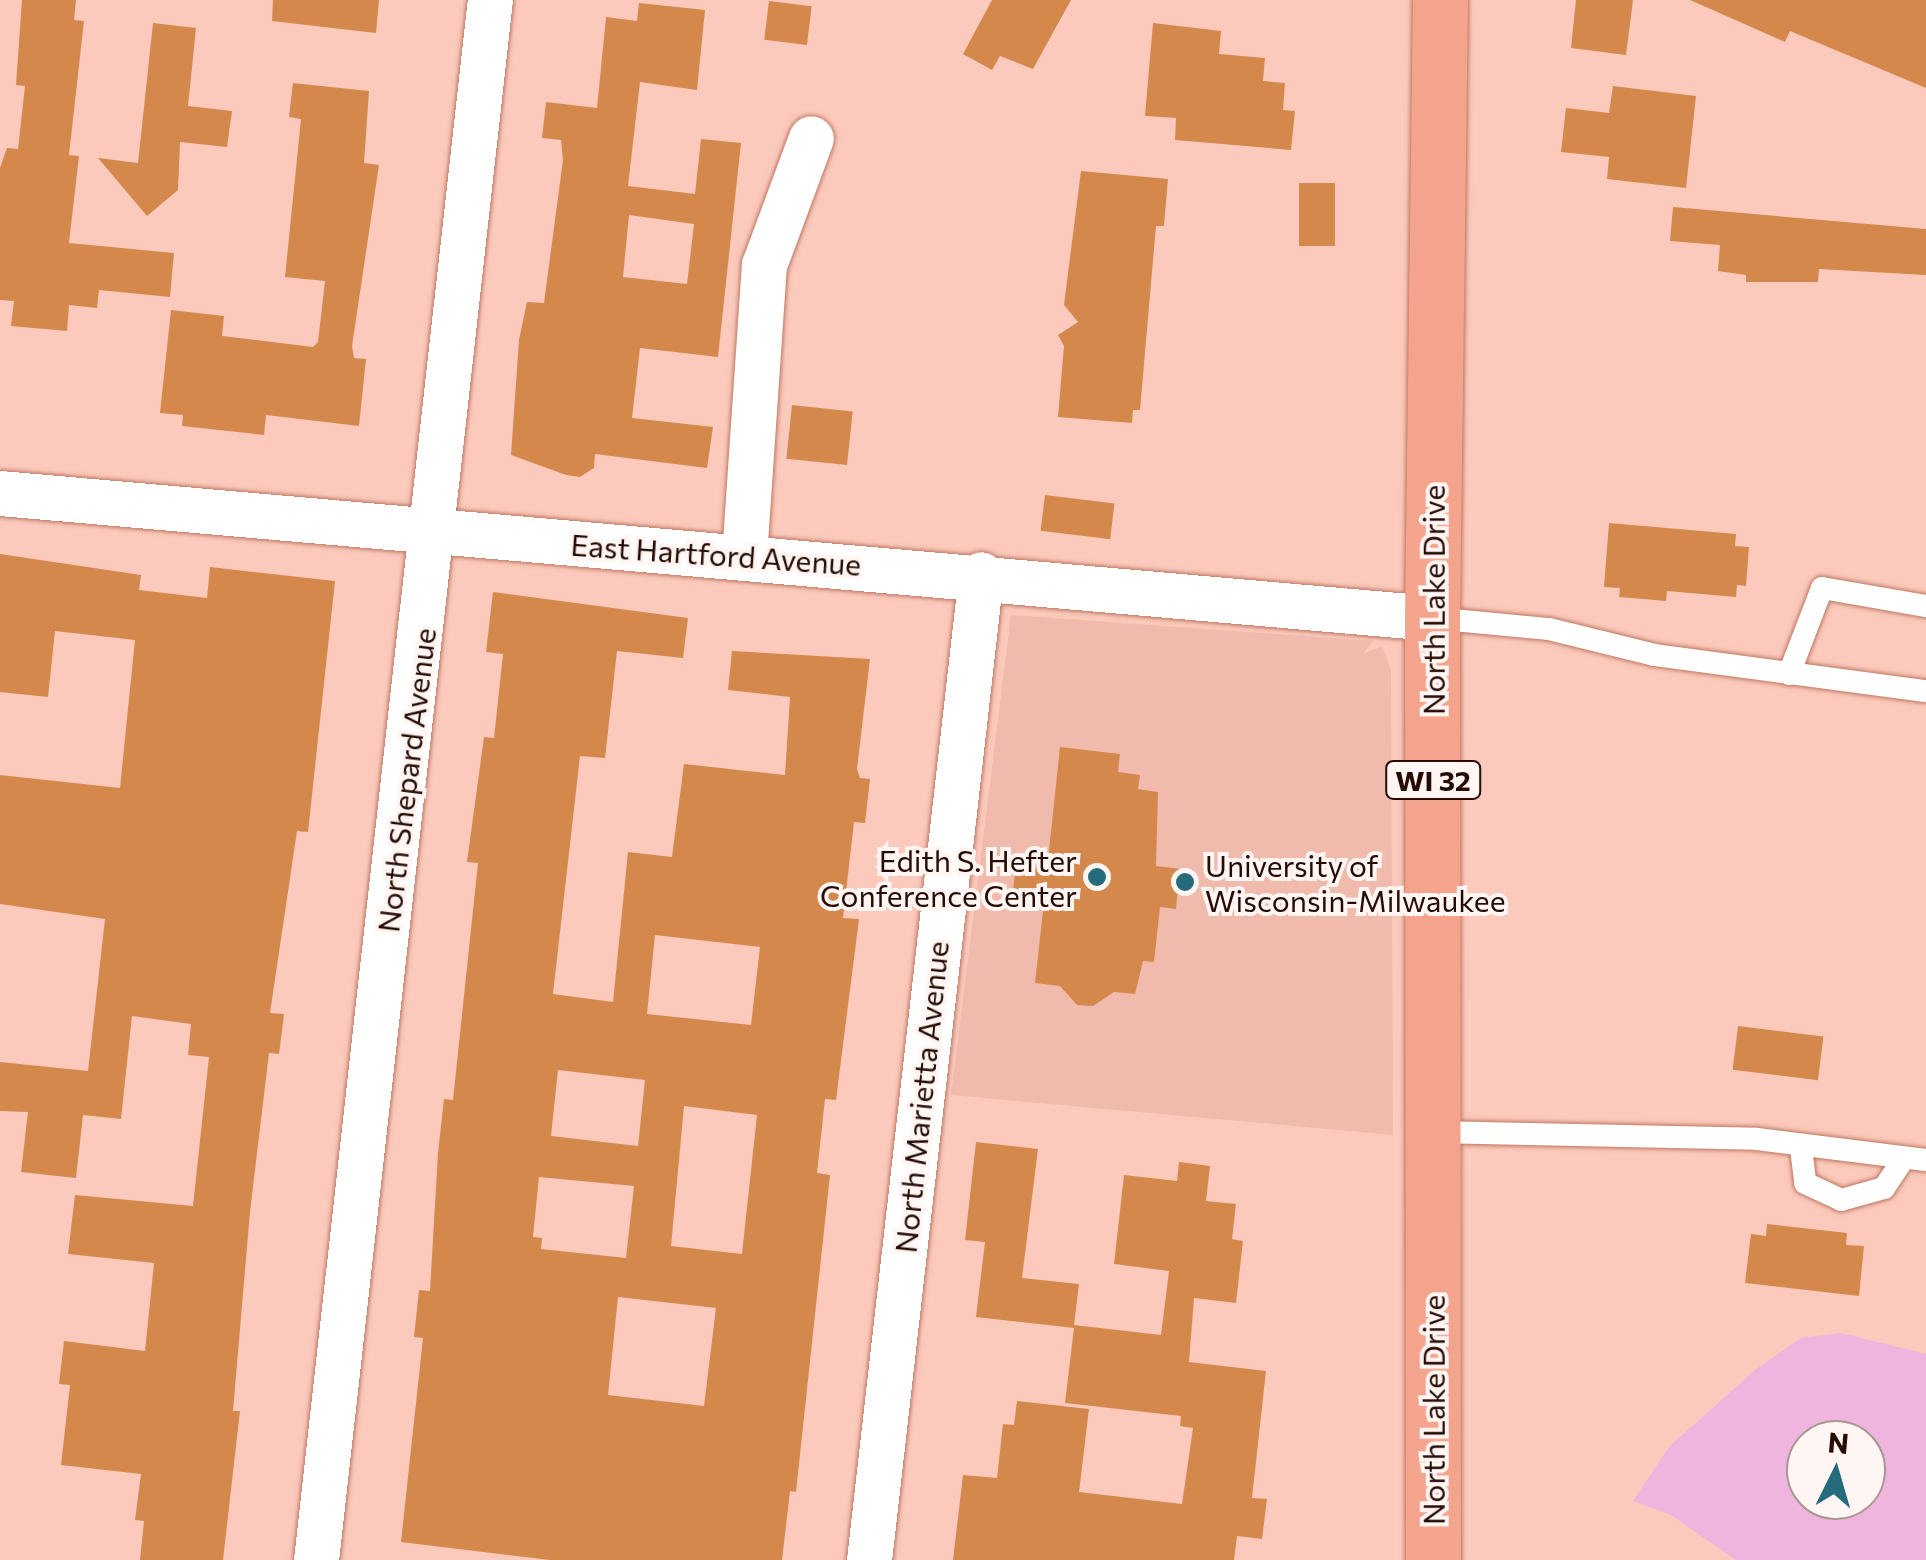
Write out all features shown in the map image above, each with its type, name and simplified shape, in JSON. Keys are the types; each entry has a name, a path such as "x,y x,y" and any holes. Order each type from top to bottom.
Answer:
{"main road":[{"name":"North Lake Drive","path":"1434,1560 1432,618 1440,0"}],"street":[{"name":"North Shepard Avenue","path":"316,1560 434,533 490,0"},
{"path":"744,557 764,264 812,138"},
{"name":"East Hartford Avenue","path":"0,493 434,533 981,574 1432,618"},
{"name":"North Marietta Avenue","path":"869,1560 981,574"}],"lane":[{"path":"1788,674 1822,588 1926,606"},
{"path":"1432,618 1549,629 1655,655 1926,692"},
{"path":"1432,1132 1757,1139 1801,1148 1915,1159"},
{"path":"1801,1148 1806,1183 1841,1200 1884,1188 1915,1159"}],"shaded area":[{"name":"University of Wisconsin-Milwaukee","path":"1011,615 1373,641 1363,654 1382,646 1391,669 1393,1135 951,1095"},
{"path":"1841,1333 1926,1354 1926,1560 1736,1560 1671,1515 1633,1501 1669,1447 1755,1370 1801,1338"}],"building":[{"path":"22,0 76,0 74,20 84,21 69,155 79,156 69,243 174,253 170,297 99,290 97,308 69,305 67,331 11,326 14,301 0,300 0,168 7,148 18,149 25,86 16,85"},
{"path":"273,0 379,0 376,33 272,21"},
{"path":"992,0 1071,0 1033,69 1000,56 992,70 963,54"},
{"path":"1576,0 1633,0 1626,55 1571,48"},
{"path":"1690,0 1926,0 1926,88 1790,31 1785,42"},
{"path":"769,1 812,6 807,45 764,40"},
{"path":"639,3 705,10 697,90 640,82 628,186 695,194 701,139 741,143 718,357 640,348 632,418 713,427 707,468 595,454 594,468 580,477 511,455 519,340 527,302 544,303 563,160 561,140 542,138 546,102 597,108 606,17 637,21","holes":["629,215 694,224 687,284 623,277"]},
{"path":"153,23 196,28 188,106 232,111 227,147 180,142 178,190 147,216 98,158 138,163"},
{"path":"1153,23 1221,31 1219,54 1265,58 1263,81 1285,83 1283,110 1295,111 1291,150 1175,140 1176,118 1145,116"},
{"path":"293,83 369,91 364,163 379,165 352,346 354,358 366,359 359,426 266,415 264,435 182,426 183,415 160,413 171,310 224,316 222,336 313,347 318,342 325,281 285,277 301,119 289,117"},
{"path":"1613,86 1696,96 1686,188 1607,179 1609,157 1561,152 1566,108 1609,113"},
{"path":"1081,171 1168,179 1164,226 1156,226 1140,410 1133,410 1132,423 1058,417 1064,346 1058,335 1078,322 1064,305"},
{"path":"1299,183 1335,183 1335,246 1299,246"},
{"path":"1673,207 1926,229 1926,275 1819,269 1818,282 1746,282 1746,275 1718,271 1720,245 1670,241"},
{"path":"792,405 853,411 847,465 786,459"},
{"path":"1045,495 1114,504 1110,539 1041,531"},
{"path":"1609,523 1736,534 1735,546 1749,547 1746,586 1737,585 1736,597 1667,591 1666,601 1619,597 1620,588 1604,587"},
{"path":"0,554 141,575 139,590 207,598 210,567 335,581 308,832 297,831 270,1013 284,1014 279,1054 269,1053 250,1212 233,1411 240,1411 223,1560 140,1560 144,1521 135,1520 141,1474 61,1465 70,1385 59,1384 64,1341 145,1351 154,1263 68,1254 75,1195 193,1206 209,1057 188,1055 191,1024 132,1016 121,1119 83,1115 76,1178 21,1172 28,1112 0,1111 0,1062 88,1071 105,919 0,904 0,775 120,788 135,640 55,631 48,697 0,692"},
{"path":"493,592 688,618 683,658 617,651 605,758 580,756 553,994 613,1002 628,852 672,857 684,764 785,775 790,697 728,690 732,651 870,659 857,769 860,778 870,779 865,823 854,822 843,918 859,919 836,1100 825,1099 817,1173 830,1175 796,1492 790,1491 782,1560 550,1560 401,1542 423,1338 414,1337 419,1290 430,1291 444,1099 453,1100 478,863 467,862 484,737 494,738 503,654 486,652","holes":["655,935 760,947 751,1025 647,1014","558,1070 645,1080 638,1146 551,1136","684,1106 757,1115 742,1254 671,1246","539,1177 634,1186 626,1258 541,1249 542,1238 533,1237","618,1297 716,1308 704,1406 608,1395"]},
{"name":"Edith S. Hefter Conference Center","path":"1060,747 1120,754 1118,772 1140,775 1138,789 1158,792 1156,866 1180,869 1176,909 1160,907 1154,962 1143,961 1135,994 1114,992 1093,1006 1077,1005 1060,986 1035,983 1044,902 1012,899 1016,865 1047,869"},
{"path":"1738,1026 1823,1036 1818,1080 1733,1070"},
{"path":"976,1142 1038,1149 1022,1278 1079,1284 1074,1325 1161,1335 1169,1271 1114,1264 1124,1175 1177,1181 1179,1162 1210,1166 1206,1201 1236,1204 1232,1239 1243,1241 1236,1303 1194,1298 1189,1362 1266,1371 1252,1498 1267,1499 1262,1539 1237,1536 1234,1560 953,1560 963,1475 997,1478 1003,1424 1014,1425 1017,1401 1089,1409 1079,1492 1182,1504 1193,1428 1180,1426 1181,1416 1065,1403 1074,1328 976,1317 985,1242 965,1240"},
{"path":"1767,1224 1847,1233 1846,1245 1864,1246 1859,1296 1745,1283 1751,1234 1766,1236"}],"place":[{"name":"Edith S. Hefter Conference Center","path":"1097,877"},
{"name":"University of Wisconsin-Milwaukee","path":"1185,882"}]}
